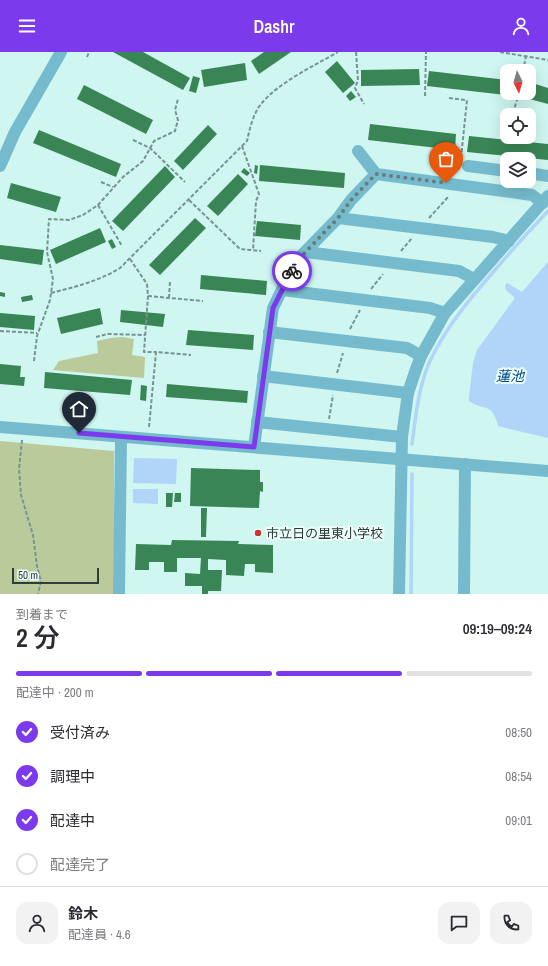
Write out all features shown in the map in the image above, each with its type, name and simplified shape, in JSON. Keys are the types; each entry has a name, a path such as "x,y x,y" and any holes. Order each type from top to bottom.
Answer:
{"street":[{"path":"0,166 15,132 61,52"},
{"path":"358,151 376,174 532,195 545,199 445,313 421,356 408,393 402,437 399,594"},
{"path":"464,165 500,170"},
{"path":"254,447 273,308 298,260 338,218 351,200 376,174"},
{"path":"536,174 548,176"},
{"path":"338,218 493,237 509,241"},
{"path":"306,252 459,271 474,279"},
{"path":"282,290 430,308 445,313"},
{"path":"270,332 407,348 421,356"},
{"path":"263,376 408,393"},
{"path":"257,422 402,437"},
{"path":"0,427 548,471"},
{"path":"119,594 121,437"},
{"path":"464,464 464,594"}],"path":[{"path":"87,57 90,52"},
{"path":"52,293 87,283 112,273 120,268 247,141 255,114 266,99 278,88 338,52"},
{"path":"356,52 358,80 355,88 364,104"},
{"path":"425,96 426,52"},
{"path":"500,52 548,60"},
{"path":"525,64 526,56"},
{"path":"450,98 466,100 464,165"},
{"path":"34,361 37,334 52,293 53,279 47,252 49,219 69,220 82,215 98,205 123,176 143,161 154,141 175,131 178,120 175,110 178,99"},
{"path":"132,140 150,148 186,182"},
{"path":"242,146 260,194 256,202 253,250"},
{"path":"101,182 113,187"},
{"path":"346,341 365,300 391,262 459,185"},
{"path":"189,200 240,249 261,251"},
{"path":"98,205 122,246"},
{"path":"130,259 147,284 148,296 144,352 191,355"},
{"path":"169,298 170,280"},
{"path":"148,296 203,300"},
{"path":"0,331 37,334"},
{"path":"96,337 107,334 145,335"},
{"path":"148,439 156,352"},
{"path":"23,429 19,469 21,494 33,535 37,566 41,581 38,594"}],"green space":[{"path":"122,337 134,339 132,355 145,357 144,378 53,370 59,361 98,353 97,341"},
{"path":"0,441 114,451 114,594 0,594"}],"water":[{"name":"蓮池","path":"548,262 548,438 498,426 496,418 490,410 469,401 469,397 473,363 477,350 515,298 506,290 505,286 507,283 522,292"},
{"path":"134,458 177,459 176,484 133,483"},
{"path":"133,489 158,489 158,504 133,503"}],"building":[{"path":"113,52 143,52 190,78 183,90"},
{"path":"264,52 291,52 259,74 251,61"},
{"path":"337,61 355,83 343,93 325,72"},
{"path":"245,63 247,80 204,87 201,70"},
{"path":"419,69 420,85 361,86 361,70"},
{"path":"429,71 500,79 500,94 427,86"},
{"path":"193,76 200,78 196,93 189,91"},
{"path":"536,84 548,88 548,104 533,100 536,100"},
{"path":"84,85 153,120 146,134 77,99"},
{"path":"351,91 356,97 350,101 346,96"},
{"path":"370,124 456,134 455,150 368,140"},
{"path":"208,125 217,134 183,170 174,161"},
{"path":"39,130 121,164 116,177 33,143"},
{"path":"469,136 500,139 500,144 536,144 536,143 548,144 548,160 536,159 536,152 500,152 500,155 467,152"},
{"path":"255,165 258,166 257,174 254,173"},
{"path":"260,165 345,173 344,188 259,181"},
{"path":"165,166 175,177 123,231 112,221"},
{"path":"244,168 250,173 247,176 241,172"},
{"path":"238,174 248,184 218,216 207,206"},
{"path":"11,183 61,197 56,212 7,198"},
{"path":"195,218 206,228 160,275 149,265"},
{"path":"257,221 301,225 300,240 255,236"},
{"path":"100,228 106,242 56,264 50,250"},
{"path":"112,239 116,247 112,249 108,241"},
{"path":"0,245 44,250 42,265 0,259"},
{"path":"201,275 267,281 266,295 200,289"},
{"path":"0,292 5,293 5,297 0,296"},
{"path":"32,295 33,300 22,302 21,297"},
{"path":"100,308 103,324 61,334 57,318"},
{"path":"121,310 165,314 163,327 120,322"},
{"path":"0,313 35,316 34,330 0,327"},
{"path":"188,330 254,335 253,350 186,345"},
{"path":"0,364 21,366 20,377 25,377 24,386 0,384"},
{"path":"45,372 132,380 130,395 44,388"},
{"path":"167,384 248,391 247,403 166,397"},
{"path":"141,385 147,386 146,401 140,400"},
{"path":"191,468 260,470 260,482 263,482 263,492 260,491 259,508 190,506"},
{"path":"166,493 173,493 172,507 166,507"},
{"path":"175,493 181,493 181,502 174,502"},
{"path":"201,508 207,508 206,537 201,537"},
{"path":"172,540 239,541 238,544 273,545 273,573 255,572 255,564 245,564 244,576 226,575 226,560 208,559 208,570 222,570 221,591 208,591 208,594 202,594 202,586 185,586 185,573 200,574 201,558 177,558 177,572 164,572 164,562 149,562 149,570 135,570 136,544 171,545"}],"waterway":[{"path":"412,444 417,409 425,374 440,342 470,299 548,211"},
{"path":"411,594 412,474"}],"way so far":[{"path":"292,271 298,260 338,218 351,200 376,174 446,183"}],"place":[{"name":"市立日の里東小学校","path":"258,533"}],"route":[{"path":"79,433 254,447 273,308 292,271"}]}
